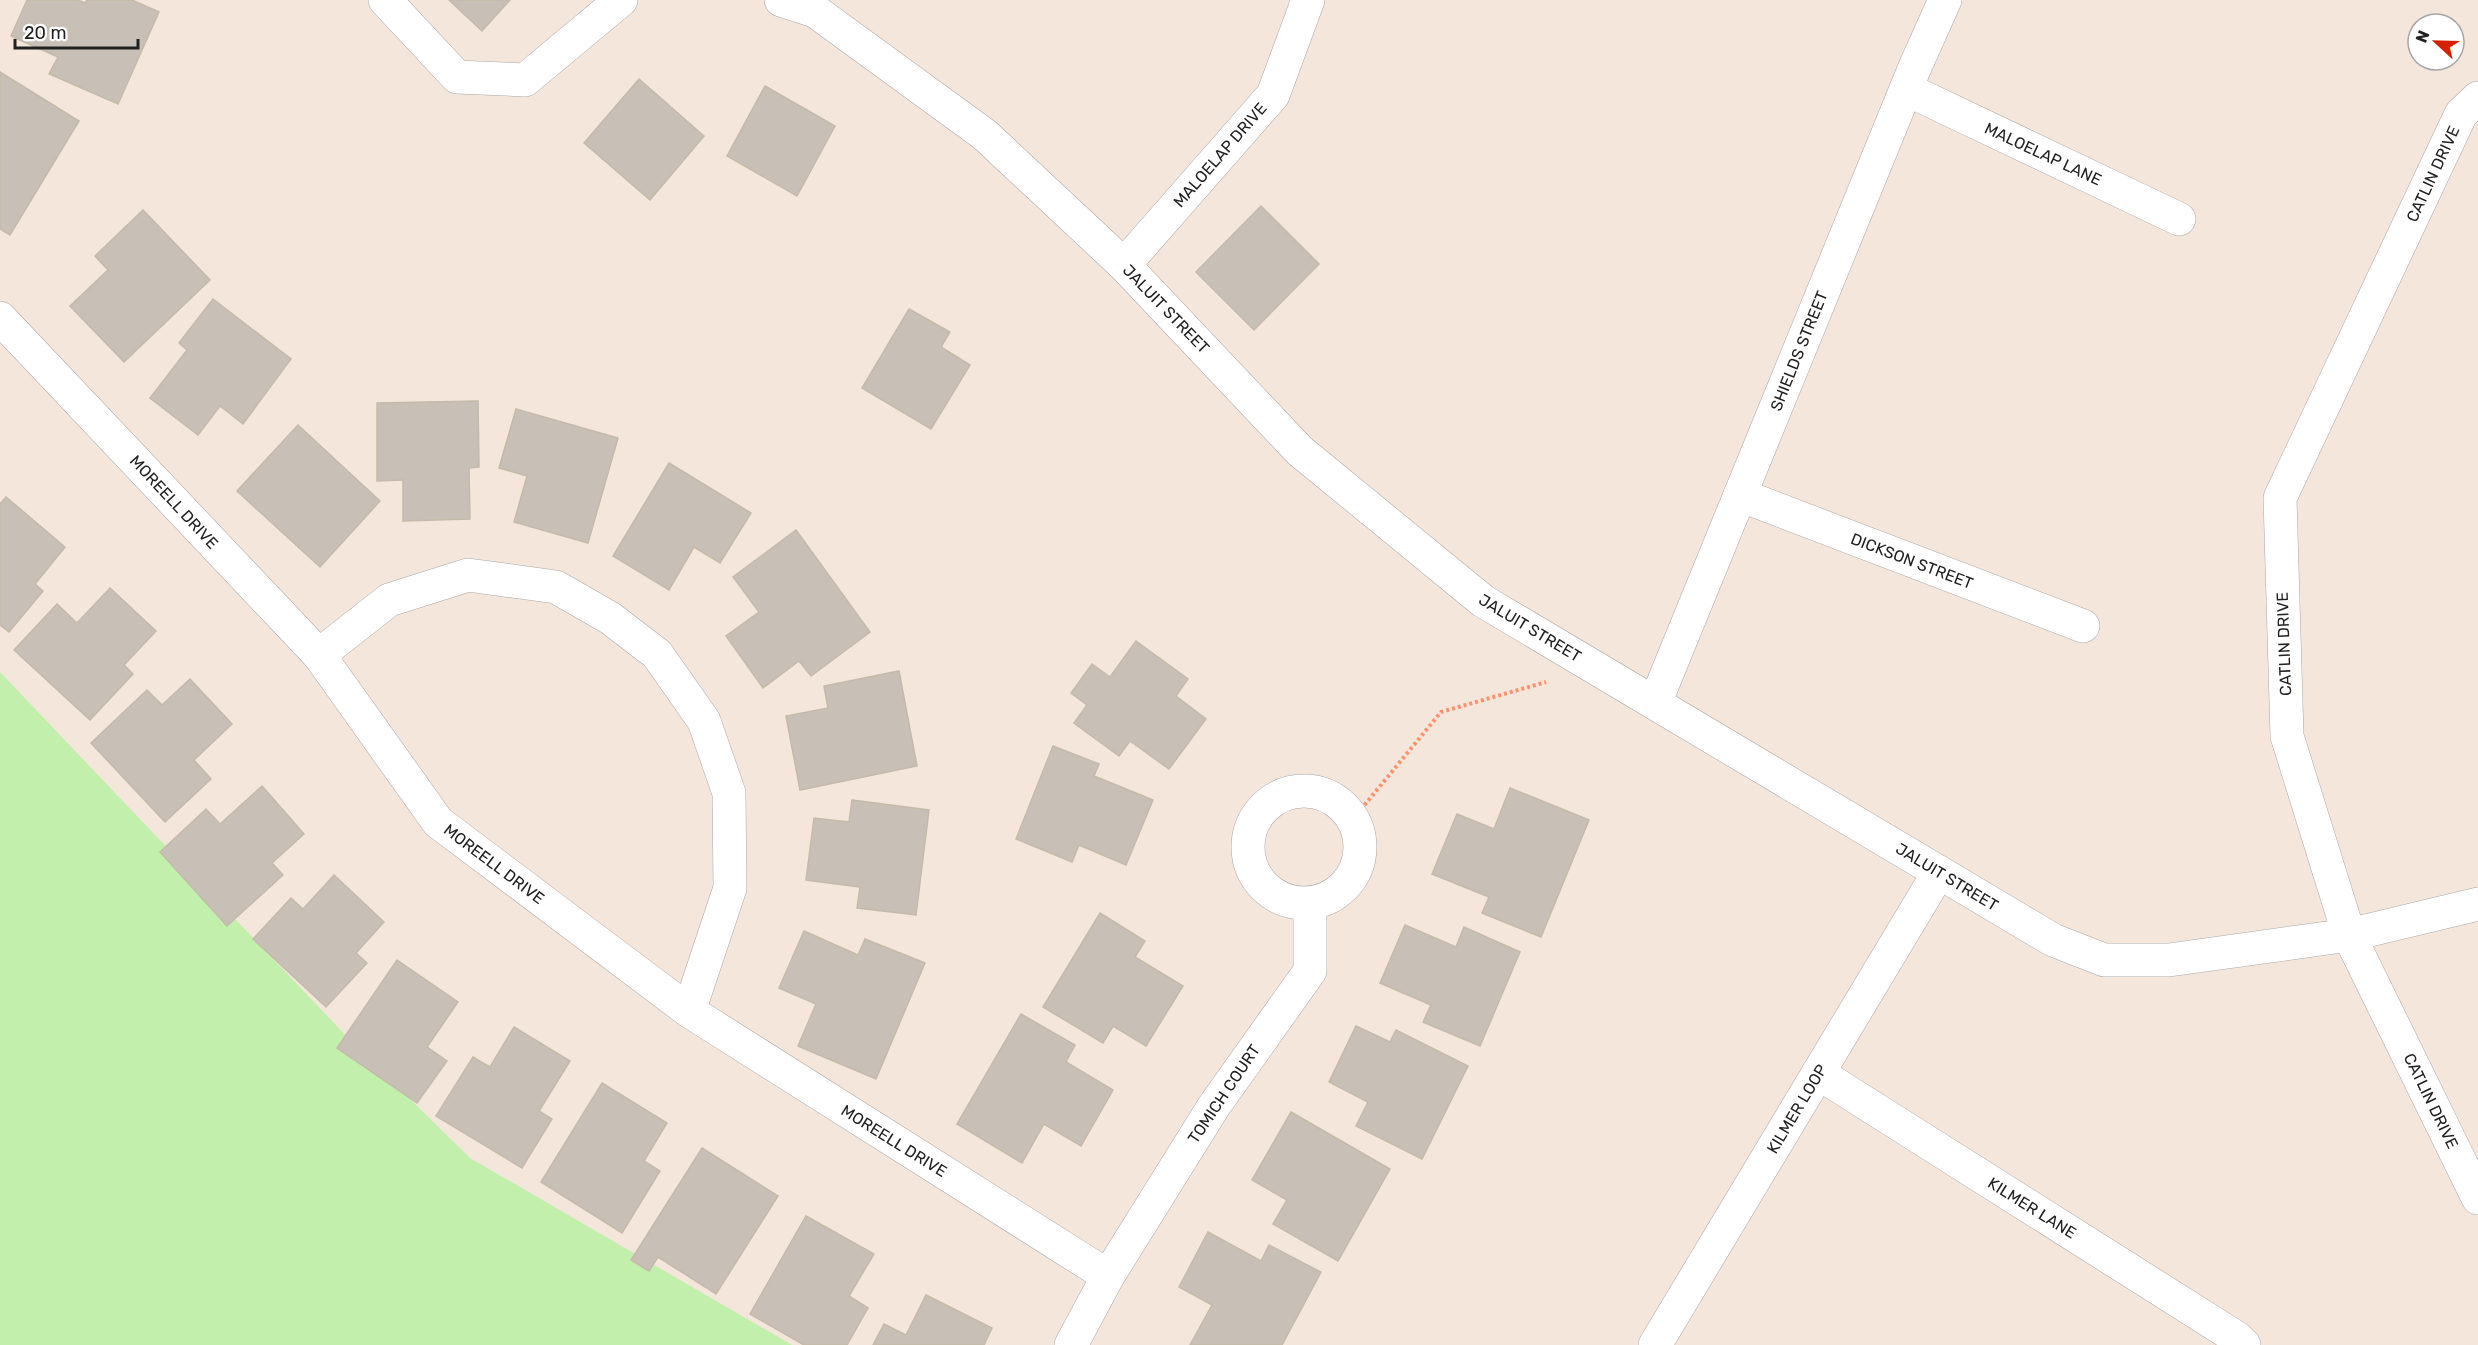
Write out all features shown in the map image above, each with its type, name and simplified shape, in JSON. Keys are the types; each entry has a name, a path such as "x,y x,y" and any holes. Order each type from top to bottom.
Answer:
{"street":[{"path":"385,0 457,78 525,80 621,0"},
{"name":"JALUIT STREET","path":"781,0 815,11 985,135 1124,265 1300,451 1483,601 2053,940 2104,960 2169,960 2349,935 2478,904"},
{"name":"MALOELAP DRIVE","path":"1124,265 1273,95 1308,0"},
{"name":"SHIELDS STREET","path":"1655,703 1906,89 1945,0"},
{"name":"MALOELAP LANE","path":"1906,89 2179,219"},
{"name":"CATLIN DRIVE","path":"2478,98 2461,114 2280,498 2286,736 2349,935 2478,1198"},
{"name":"MOREELL DRIVE","path":"0,318 319,655 438,822 689,1011 1108,1276"},
{"name":"DICKSON STREET","path":"1740,495 2083,626"},
{"path":"319,655 389,600 468,575 556,587 610,618 657,654 704,722 729,793 730,888 689,1011"},
{"path":"1296,791 1319,792 1339,802 1353,819 1360,841 1358,863 1348,883 1331,897 1310,904 1288,902 1269,892 1254,876 1247,855 1249,832 1258,813 1275,798 1296,791"},
{"name":"KILMER LOOP","path":"1655,1345 1939,872"},
{"name":"TOMICH COURT","path":"1071,1345 1108,1276 1214,1106 1310,970 1310,904"},
{"name":"KILMER LANE","path":"1818,1073 2244,1345"}],"path":[{"path":"1353,819 1441,712 1596,668"}],"shaded area":[{"path":"0,0 2478,0 2478,1345 0,1345"}],"green space":[{"path":"0,672 354,1044 470,1158 792,1345 0,1345"}],"building":[{"path":"27,0 78,0 85,3 87,0 132,0 159,12 118,104 49,74 58,57 11,36"},
{"path":"449,0 510,0 482,31"},
{"path":"0,72 79,121 10,235 0,229"},
{"path":"639,79 704,136 650,200 584,143"},
{"path":"765,86 835,126 797,196 727,156"},
{"path":"1261,206 1319,264 1254,330 1196,272"},
{"path":"143,210 210,280 124,362 70,306 108,270 95,256"},
{"path":"213,299 291,359 243,424 220,406 198,435 150,398 187,350 179,343"},
{"path":"909,309 950,332 941,347 970,365 931,429 862,388"},
{"path":"478,401 479,467 469,468 470,519 403,521 403,480 377,481 377,403"},
{"path":"516,409 618,438 588,543 514,522 527,476 499,468"},
{"path":"298,425 380,501 320,567 237,491"},
{"path":"669,463 751,513 720,563 694,547 669,590 613,556"},
{"path":"6,497 65,547 35,584 43,591 9,632 0,625 0,504"},
{"path":"796,530 870,632 811,676 799,661 763,688 726,636 759,612 733,577"},
{"path":"110,588 156,631 124,665 133,674 90,720 14,650 57,604 77,623"},
{"path":"1136,641 1188,679 1176,696 1206,719 1169,769 1130,741 1119,756 1074,723 1087,705 1071,693 1092,664 1110,677"},
{"path":"899,671 917,766 800,790 786,716 828,708 824,686"},
{"path":"190,679 232,724 194,760 211,779 165,822 91,743 147,690 162,705"},
{"path":"1053,746 1099,764 1094,776 1153,800 1126,865 1079,845 1072,862 1016,839"},
{"path":"262,786 304,834 272,863 283,875 227,926 160,852 206,809 220,824"},
{"path":"1510,788 1589,820 1541,937 1482,913 1489,897 1432,874 1457,814 1494,829"},
{"path":"852,800 929,810 916,915 857,908 860,887 806,880 814,818 849,822"},
{"path":"334,875 384,922 356,953 367,963 326,1007 253,939 291,898 303,909"},
{"path":"1100,913 1145,941 1135,957 1183,986 1146,1046 1113,1026 1103,1043 1043,1007"},
{"path":"1405,925 1456,947 1464,927 1520,952 1480,1046 1423,1022 1431,1005 1380,983"},
{"path":"804,931 858,955 865,939 925,963 876,1079 798,1046 816,1004 779,988"},
{"path":"397,960 458,1002 427,1047 447,1061 417,1103 337,1048"},
{"path":"1021,1014 1075,1045 1066,1062 1113,1090 1081,1146 1044,1124 1022,1163 957,1124"},
{"path":"1356,1026 1390,1042 1396,1030 1468,1066 1422,1159 1356,1126 1368,1102 1329,1082"},
{"path":"514,1027 570,1061 539,1111 552,1119 522,1168 436,1116 473,1057 490,1067"},
{"path":"602,1083 667,1123 644,1161 660,1171 622,1233 541,1182"},
{"path":"1291,1112 1390,1169 1338,1261 1273,1224 1287,1200 1252,1180"},
{"path":"702,1148 778,1196 716,1294 658,1257 649,1271 631,1260"},
{"path":"806,1216 874,1254 849,1296 868,1308 847,1345 804,1345 750,1314"},
{"path":"1208,1232 1261,1261 1269,1245 1321,1272 1282,1345 1190,1345 1212,1305 1179,1287"},
{"path":"926,1295 992,1328 984,1345 873,1345 884,1324 906,1335"}]}
